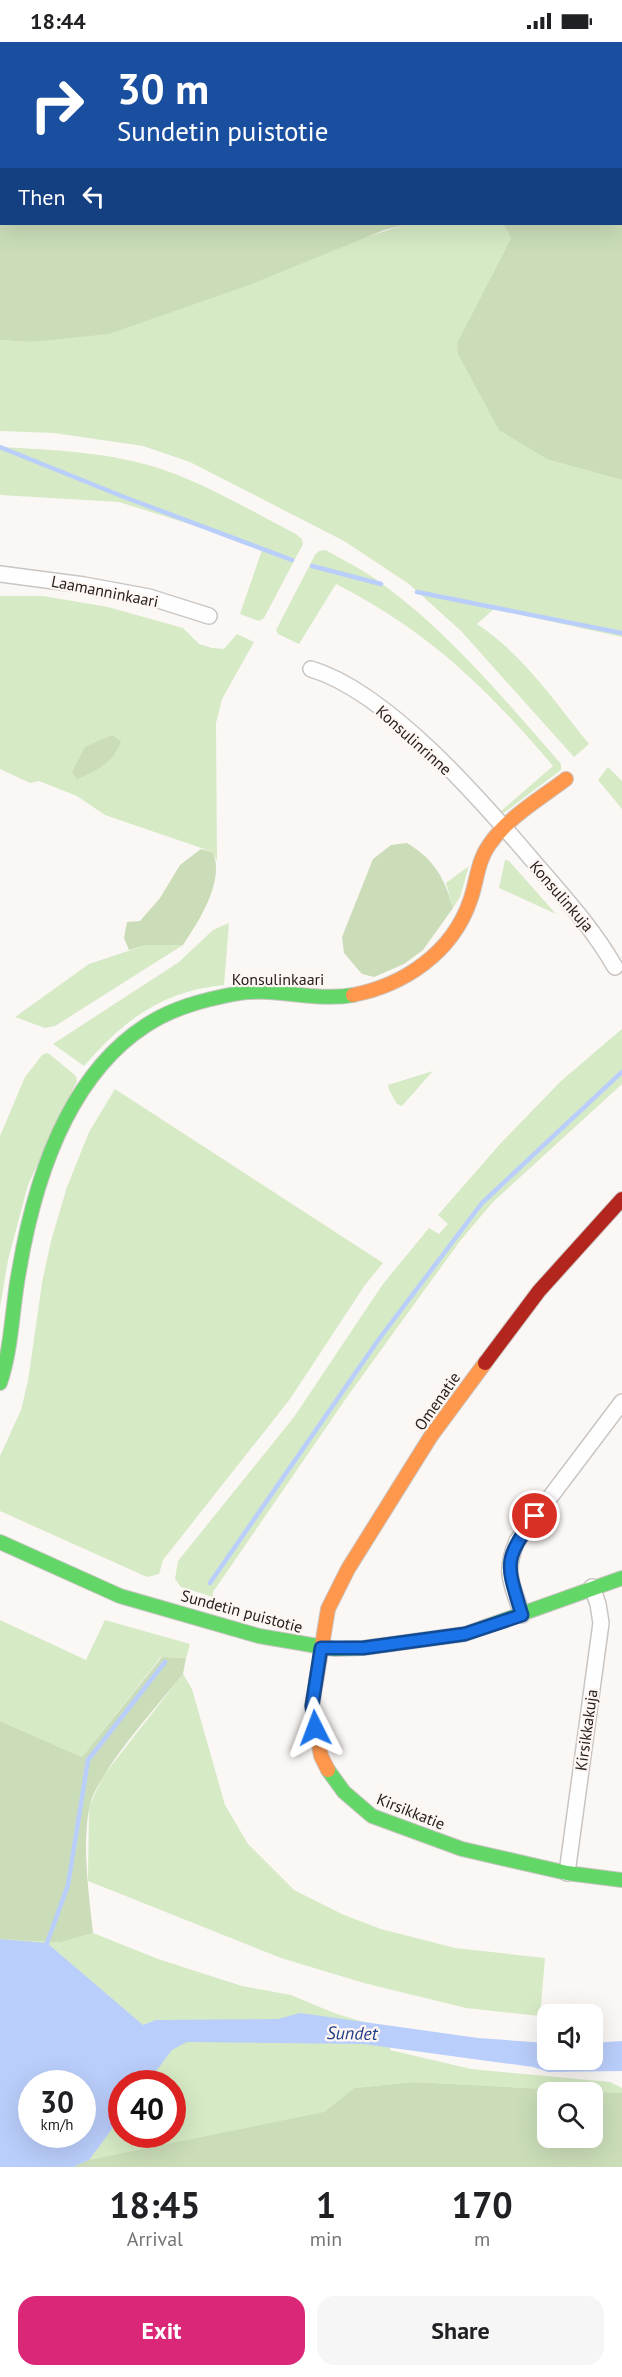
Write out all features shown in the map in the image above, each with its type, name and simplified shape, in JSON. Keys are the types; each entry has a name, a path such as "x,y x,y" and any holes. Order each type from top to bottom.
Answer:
{"street":[{"name":"Laamanninkaari","path":"0,574 84,585 149,597 209,616"},
{"name":"Konsulinrinne","path":"311,669 347,683 403,726 446,766 505,828"},
{"name":"Konsulinkaari","path":"0,1383 20,1264 37,1192 51,1154 82,1090 90,1076 115,1048 156,1018 209,998 239,993 347,996 372,990 413,972 434,957 457,928 472,896 481,856 490,842 566,779"},
{"name":"Konsulinkuja","path":"505,828 597,937 615,967"},
{"name":"Omenatie","path":"321,1648 328,1609 348,1569 431,1436 539,1291 622,1199"},
{"path":"522,1615 511,1581 509,1561 518,1541 622,1402"},
{"name":"Sundetin puistotie","path":"0,1542 120,1596 259,1636 321,1648 363,1648 465,1634 622,1578"},
{"name":"Kirsikkakuja","path":"567,1873 601,1623 592,1587"},
{"name":"Kirsikkatie","path":"321,1648 312,1706 316,1738 328,1771 355,1803 372,1816 462,1849 567,1873 622,1880"}],"green space":[{"path":"0,225 404,225 384,230 249,285 109,334 30,342 0,340"},
{"path":"405,225 504,225 511,238 457,343 549,460 622,480 622,637 494,609 477,624 494,636 524,664 589,744 574,757 461,631 409,584 344,541 190,462 143,446 54,433 0,431 0,340 30,342"},
{"path":"504,225 622,225 622,480 549,460 499,430 458,354 457,343 511,238"},
{"path":"0,447 103,456 164,470 215,491 296,534 302,539 303,544 264,618 259,621 240,614 263,547 119,502 0,495"},
{"path":"326,550 374,578 454,645 561,764 561,770 505,812 500,812 553,766 504,711 454,663 399,621 336,584 299,644 278,634 276,630 315,555 319,551"},
{"path":"0,596 43,596 108,607 183,628 199,644 212,648 224,649 237,634 254,642 222,699 216,723 217,861 213,852 105,815 77,796 39,781 30,783 0,769"},
{"path":"112,735 121,741 114,755 98,769 77,779 72,772 85,747"},
{"path":"608,767 622,781 622,809 598,780"},
{"path":"407,843 425,856 437,871 453,908 423,950 404,964 374,977 362,974 344,953 342,937 373,859 391,845"},
{"path":"201,849 213,852 216,875 203,913 183,945 146,945 129,950 124,938 127,922 140,921 160,898 180,865"},
{"path":"505,860 509,861 556,914 499,888"},
{"path":"469,866 460,897 453,908 446,883"},
{"path":"229,923 224,985 182,994 146,1010 114,1035 84,1066 53,1044 179,962 213,930"},
{"path":"146,945 183,945 55,1026 45,1028 15,1017 89,964"},
{"path":"622,1029 622,1084 493,1202 460,1241 347,1397 213,1592 213,1597 181,1587 175,1579 178,1561 294,1417 383,1284 429,1228 439,1234 448,1224 438,1215 500,1144 561,1081"},
{"path":"48,1053 76,1076 77,1081 28,1185 8,1260 0,1307 0,1136 25,1077 43,1054"},
{"path":"433,1071 402,1106 397,1104 388,1085"},
{"path":"115,1089 383,1263 365,1285 290,1399 163,1560 159,1574 147,1577 0,1511 0,1456 21,1410 28,1381 42,1283 51,1241 67,1187 89,1132"},
{"path":"0,1620 86,1660 105,1620 190,1644 186,1658 161,1657 82,1757 0,1721"},
{"path":"162,1657 186,1658 183,1674 115,1759 94,1795 89,1809 86,1855 93,1933 61,1942 0,1939 0,1721 82,1757"},
{"path":"183,1674 192,1689 225,1805 248,1844 294,1890 344,1915 381,1929 455,1948 545,1958 541,2004 537,2004 537,2016 466,2008 364,1983 281,1958 88,1881 89,1807 103,1776"},
{"path":"0,1905 61,1942 93,1933 158,1959 242,1986 291,1995 334,2013 380,2027 390,2050 471,2069 610,2082 622,2088 622,2093 603,2092 603,2082 537,2082 537,2089 413,2082 354,2088 324,2112 189,2167 0,2167"},
{"path":"413,2082 537,2089 537,2148 603,2148 603,2092 622,2093 622,2167 73,2167 89,2160 148,2148 186,2148 186,2140 324,2112 354,2088"}],"water":[{"name":"Sundet","path":"0,1939 47,1943 143,2025 156,2020 278,2019 300,2013 478,2038 537,2042 537,2068 363,2044 187,2042 172,2050 157,2070 108,2070 108,2134 89,2160 73,2167 0,2167"},
{"path":"622,2041 622,2071 548,2072 542,2070 603,2070 603,2042"}],"waterway":[{"path":"0,447 124,497 292,560"},
{"path":"312,566 381,584"},
{"path":"417,592 622,633"},
{"path":"210,1583 379,1339 482,1203 622,1072"},
{"path":"47,1943 68,1885 88,1760 165,1662"}],"traffic: fast":[{"path":"0,1383 7,1356 25,1237 34,1202 58,1135 74,1103 94,1074 118,1048 145,1026 166,1014 199,1002 248,992 323,997 353,995"},
{"path":"0,1542 120,1596 259,1636 335,1649 363,1648 465,1634 622,1578"},
{"path":"328,1770 344,1792 372,1816 462,1849 567,1873 622,1880"}],"traffic: slow":[{"path":"353,995 408,975 439,951 462,920 482,858 489,845 515,817 566,779"},
{"path":"328,1770 321,1756 312,1706 328,1609 348,1569 431,1436 485,1363"}],"traffic: jam":[{"path":"485,1363 539,1291 622,1199"}],"route":[{"path":"315,1728 312,1706 321,1648 363,1648 465,1634 522,1615 511,1581 509,1561 518,1541 535,1516"}]}
